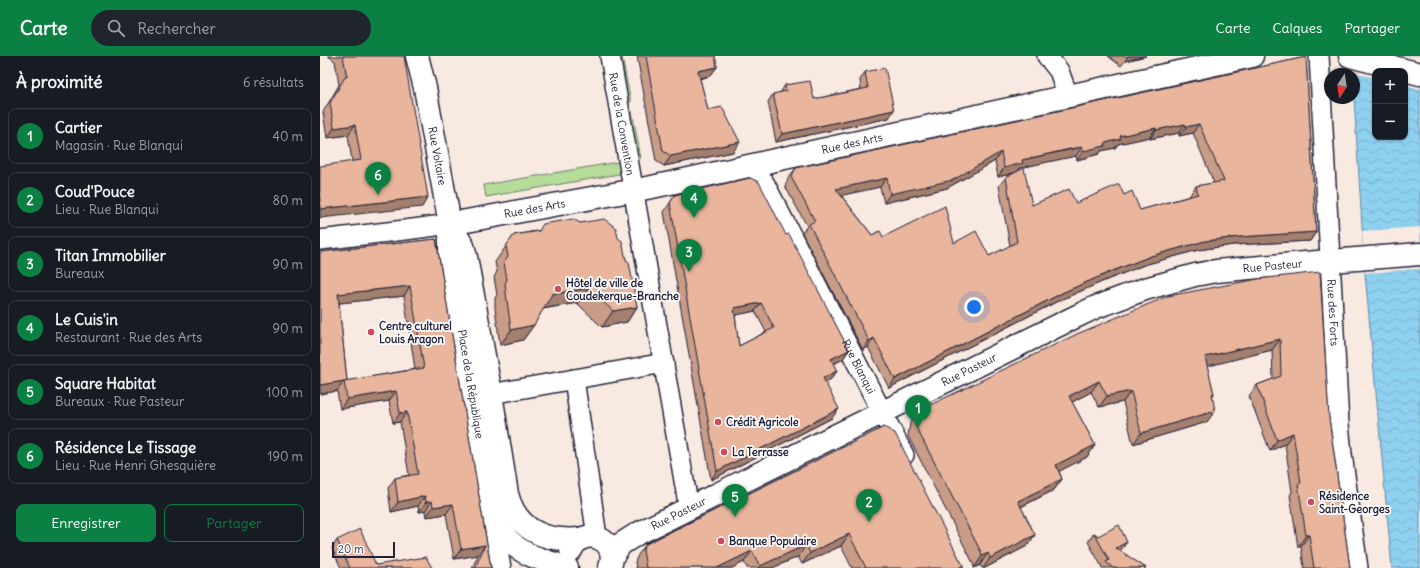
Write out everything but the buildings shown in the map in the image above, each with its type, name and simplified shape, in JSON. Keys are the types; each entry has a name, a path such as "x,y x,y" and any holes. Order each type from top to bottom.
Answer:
{"street":[{"name":"Rue Voltaire","path":"417,56 425,88 450,224"},
{"name":"Rue Voltaire","path":"422,56 425,88"},
{"name":"Rue de la Convention","path":"610,56 635,191"},
{"path":"1047,56 1059,71 1068,96"},
{"name":"Rue des Arts","path":"450,224 635,191 1252,56"},
{"name":"Rue des Forts","path":"1319,56 1340,439 1358,568"},
{"path":"1350,56 1420,74"},
{"name":"Rue Blanqui","path":"754,165 912,468"},
{"path":"635,191 690,509"},
{"path":"320,240 413,230 450,224"},
{"name":"Place de la République","path":"450,224 465,251 491,394 507,494 515,514 524,525 538,533 561,539 588,538"},
{"name":"Place de la République","path":"450,224 450,259 501,568"},
{"name":"Rue Pasteur","path":"611,564 618,548 625,540 1096,307 1145,289 1195,275 1216,271 1420,254"},
{"name":"Place de la République","path":"491,394 664,363"},
{"path":"572,568 570,554 573,546 588,538 596,526 574,379"},
{"name":"Place de la République","path":"490,504 500,528 510,543 527,554 567,568"},
{"path":"588,538 605,542 608,546 611,564"}],"green space":[{"path":"622,57 631,102 625,103 617,58"},
{"path":"632,111 641,158 635,159 626,112"},
{"path":"621,147 625,173 486,197 484,185 618,162 616,148"}],"water":[{"path":"1351,56 1420,56 1420,568 1392,568 1365,273 1354,104 1360,104 1360,68 1352,68"}],"pier":[{"path":"1351,56 1420,56 1420,89 1408,86 1408,68 1372,68 1372,77 1360,74 1360,68 1352,68"},
{"path":"1420,227 1420,269 1365,273 1362,231"}],"place":[{"name":"Résidence Le Tissage","path":"378,195"},
{"name":"Le Cuis'in","path":"694,218"},
{"name":"Titan Immobilier","path":"689,272"},
{"name":"Hôtel de ville de Coudekerque-Branche","path":"558,289"},
{"name":"Centre culturel Louis Aragon","path":"371,332"},
{"name":"Crédit Agricole","path":"718,422"},
{"name":"Cartier","path":"918,428"},
{"name":"La Terrasse","path":"724,452"},
{"name":"Résidence Saint-Georges","path":"1311,502"},
{"name":"Square Habitat","path":"735,517"},
{"name":"Coud'Pouce","path":"869,522"},
{"name":"Banque Populaire","path":"721,541"}]}
